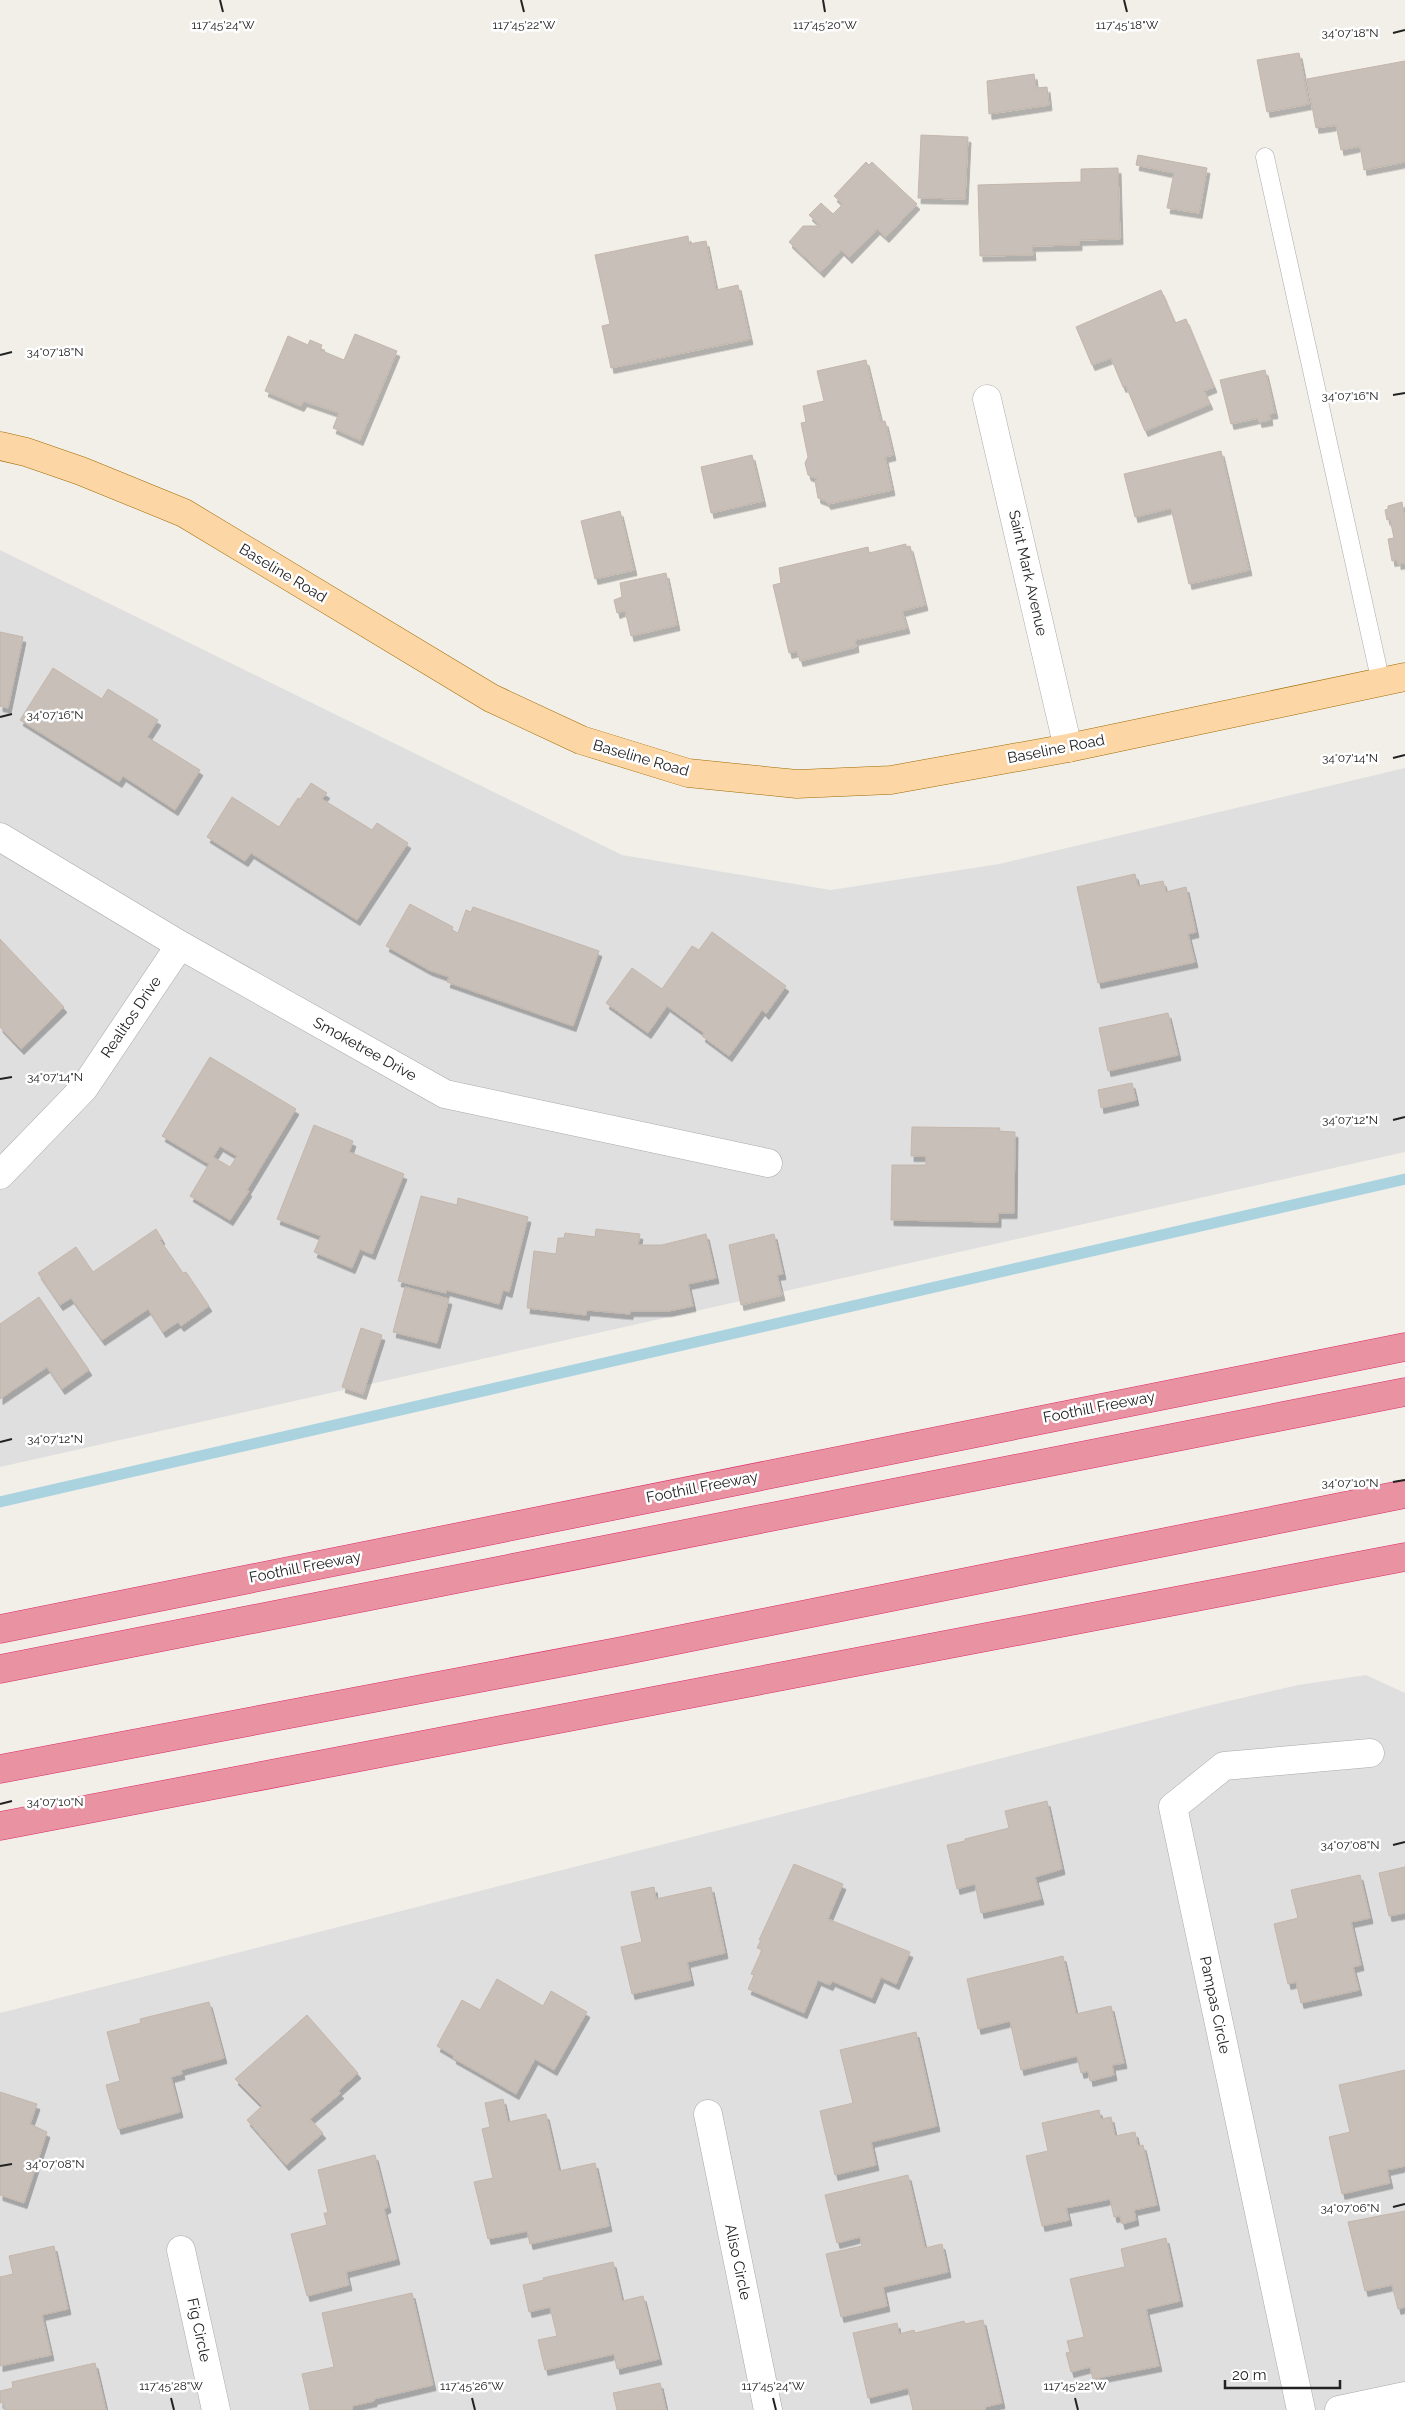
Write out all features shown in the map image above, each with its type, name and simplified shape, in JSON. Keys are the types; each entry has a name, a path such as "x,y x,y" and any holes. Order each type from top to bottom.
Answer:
{"highway":[{"name":"Foothill Freeway","path":"0,1629 1405,1346"},
{"path":"0,1669 1405,1392"},
{"path":"0,1769 641,1647 1405,1494"},
{"path":"0,1826 1405,1557"}],"main road":[{"name":"Baseline Road","path":"0,446 26,452 72,468 184,513 491,698 581,740 688,773 797,784 891,780 1068,748 1393,680"}],"street":[{"name":"Saint Mark Avenue","path":"987,399 1068,748"},
{"name":"Smoketree Drive","path":"0,837 180,945 445,1094 768,1163"},
{"name":"Realitos Drive","path":"0,1175 84,1088 180,945"},
{"name":"Pampas Circle","path":"1301,2410 1173,1808 1224,1766 1370,1753"},
{"name":"Aliso Circle","path":"708,2114 768,2410"},
{"name":"Fig Circle","path":"181,2250 216,2410"},
{"path":"1339,2410 1405,2396"}],"lane":[{"path":"1265,157 1393,680"}],"shaded area":[{"path":"0,550 622,855 831,890 999,864 1405,768 1405,1152 0,1467"},
{"path":"1366,1675 1405,1693 1405,2410 0,2410 0,2013 1207,1706 1298,1685"}],"building":[{"path":"1299,53 1309,104 1267,112 1257,60"},
{"path":"1405,61 1405,162 1364,170 1360,146 1341,150 1336,125 1316,128 1307,79"},
{"path":"1034,74 1036,88 1047,87 1049,105 989,114 987,81"},
{"path":"921,135 968,137 965,199 918,198"},
{"path":"1138,155 1207,168 1199,213 1167,208 1174,173 1136,165"},
{"path":"866,162 869,165 872,162 917,204 886,237 877,229 849,258 841,250 821,272 789,242 803,226 821,226 809,215 821,203 833,214 843,204 834,196"},
{"path":"1118,168 1120,239 1079,240 1079,245 1032,246 1033,255 980,256 978,185 1081,182 1081,169"},
{"path":"688,236 689,244 706,241 716,290 738,285 750,339 611,368 602,326 610,324 595,255"},
{"path":"1161,290 1175,323 1186,319 1214,387 1204,391 1210,404 1145,431 1126,386 1123,387 1111,358 1092,365 1076,327"},
{"path":"355,334 397,351 360,440 333,428 339,413 304,401 301,406 265,391 288,336 308,345 310,340 322,345 320,350 344,360"},
{"path":"866,360 881,422 885,421 893,455 885,457 892,490 828,504 826,501 818,498 815,481 817,479 808,475 805,463 808,457 801,423 806,422 803,406 824,401 817,371"},
{"path":"1265,370 1275,413 1269,414 1270,420 1259,422 1258,418 1231,424 1220,380"},
{"path":"1221,451 1249,570 1189,584 1171,508 1135,517 1124,474"},
{"path":"752,455 763,501 711,513 701,467"},
{"path":"1402,502 1405,522 1405,563 1398,564 1398,560 1392,561 1388,539 1394,538 1390,519 1387,520 1385,510 1388,509 1388,506"},
{"path":"620,511 634,570 595,579 581,521"},
{"path":"906,544 906,547 910,546 925,605 902,611 907,628 855,640 856,647 800,661 797,651 789,653 773,585 781,583 779,568 868,547 869,553"},
{"path":"666,573 677,625 631,636 625,610 617,613 614,600 622,597 620,583"},
{"path":"0,632 23,637 8,708 0,706"},
{"path":"53,668 102,699 108,689 158,720 147,737 200,770 175,810 123,776 119,782 20,720"},
{"path":"311,783 327,793 322,799 372,830 377,823 408,843 357,920 251,853 245,861 207,837 232,797 279,827 298,798 300,799"},
{"path":"1135,874 1138,886 1163,881 1166,892 1186,887 1196,932 1188,934 1195,962 1098,983 1077,887"},
{"path":"410,904 453,927 452,930 458,933 466,910 471,912 473,907 599,951 573,1026 447,982 449,977 429,970 386,946"},
{"path":"712,932 786,986 766,1014 762,1010 729,1056 702,1036 704,1033 667,1006 648,1033 606,1003 632,968 662,989 692,946 699,950"},
{"path":"0,939 64,1007 21,1049 0,1027"},
{"path":"1168,1013 1178,1055 1108,1071 1099,1028"},
{"path":"210,1057 296,1109 247,1190 249,1191 230,1220 190,1196 209,1164 162,1136","holes":["220,1146 237,1156 230,1167 213,1157"]},
{"path":"1132,1083 1136,1100 1101,1108 1098,1090"},
{"path":"314,1125 353,1141 349,1152 404,1174 372,1254 360,1249 352,1268 314,1252 321,1236 277,1219"},
{"path":"912,1127 1000,1128 999,1131 1015,1132 1014,1213 998,1213 998,1222 891,1220 892,1165 926,1165 926,1156 911,1156"},
{"path":"421,1196 457,1205 458,1198 528,1217 509,1292 503,1290 499,1304 446,1290 446,1293 398,1281"},
{"path":"156,1229 162,1239 160,1240 183,1273 186,1272 209,1306 181,1326 178,1322 163,1332 148,1309 102,1340 71,1298 60,1305 38,1273 76,1247 93,1272"},
{"path":"596,1229 640,1234 638,1245 662,1245 706,1234 716,1278 688,1284 693,1306 669,1311 630,1311 630,1314 587,1310 586,1315 527,1308 534,1251 556,1254 558,1238 564,1238 565,1233 595,1237"},
{"path":"774,1234 783,1274 777,1275 782,1295 741,1305 729,1245"},
{"path":"405,1287 449,1299 437,1343 393,1332"},
{"path":"39,1297 89,1370 62,1389 47,1367 0,1399 0,1324"},
{"path":"361,1328 382,1335 363,1394 342,1387"},
{"path":"1047,1801 1062,1869 1035,1877 1041,1899 981,1913 975,1884 957,1889 947,1845 1009,1828 1005,1811"},
{"path":"794,1864 843,1884 828,1919 910,1952 896,1984 881,1977 872,1998 832,1981 830,1985 818,1980 804,2013 748,1989 754,1975 751,1974 762,1950 757,1948 761,1940 759,1940"},
{"path":"1405,1867 1405,1913 1389,1916 1379,1873"},
{"path":"1360,1875 1370,1918 1351,1922 1361,1965 1353,1967 1359,1990 1301,2003 1296,1982 1288,1984 1274,1924 1298,1918 1291,1890"},
{"path":"654,1887 656,1899 711,1887 725,1953 687,1962 691,1980 632,1994 621,1947 642,1942 631,1892"},
{"path":"1063,1956 1076,2014 1111,2006 1124,2063 1112,2065 1114,2075 1090,2081 1088,2071 1081,2073 1077,2056 1021,2070 1010,2021 978,2029 967,1979"},
{"path":"497,1979 543,2006 551,1991 587,2012 554,2070 535,2059 516,2094 453,2058 454,2056 437,2046 462,2000 480,2010"},
{"path":"209,2002 224,2058 181,2070 182,2074 171,2077 180,2112 118,2129 106,2085 120,2081 107,2032 141,2023 140,2019"},
{"path":"307,2015 358,2073 338,2091 341,2093 310,2119 323,2133 286,2165 247,2120 262,2106 235,2079"},
{"path":"916,2032 937,2126 871,2142 876,2165 835,2175 820,2111 853,2103 840,2050"},
{"path":"1405,2070 1405,2166 1387,2170 1390,2183 1342,2194 1329,2137 1350,2132 1339,2085"},
{"path":"0,2092 37,2104 30,2124 47,2132 24,2203 0,2195"},
{"path":"503,2099 508,2122 546,2114 559,2171 595,2163 609,2226 530,2244 527,2231 488,2239 474,2182 493,2178 482,2129 490,2127 485,2103"},
{"path":"1099,2110 1101,2119 1111,2117 1115,2136 1135,2132 1138,2146 1143,2145 1157,2205 1134,2210 1136,2220 1122,2224 1120,2216 1114,2217 1110,2199 1066,2208 1069,2220 1042,2226 1026,2156 1048,2151 1042,2123"},
{"path":"375,2155 388,2207 384,2209 397,2259 346,2272 349,2285 307,2296 291,2234 327,2225 324,2213 328,2213 318,2170"},
{"path":"908,2175 925,2248 942,2244 948,2272 883,2287 887,2306 841,2317 826,2254 862,2246 860,2237 837,2243 825,2195"},
{"path":"1405,2211 1405,2307 1398,2309 1392,2285 1365,2291 1348,2222"},
{"path":"1166,2238 1180,2301 1146,2309 1159,2366 1093,2379 1090,2367 1071,2372 1066,2353 1070,2352 1067,2341 1084,2337 1070,2279 1125,2267 1121,2249"},
{"path":"54,2246 68,2309 42,2315 51,2355 0,2366 0,2277 13,2274 9,2256"},
{"path":"613,2262 622,2301 643,2296 659,2359 617,2369 614,2354 545,2370 538,2340 557,2336 550,2307 529,2312 523,2285 544,2280 543,2278"},
{"path":"412,2293 433,2385 374,2399 374,2401 352,2406 352,2410 310,2410 302,2374 334,2367 322,2313"},
{"path":"983,2320 1002,2403 985,2407 985,2410 913,2410 908,2388 868,2398 853,2333 897,2323 899,2334 914,2330 915,2333 964,2321 965,2324"},
{"path":"95,2363 106,2410 5,2410 3,2402 0,2403 0,2391 13,2388 12,2382"},
{"path":"660,2383 666,2410 617,2410 613,2393"}],"waterway":[{"path":"0,1502 1405,1179"}]}
